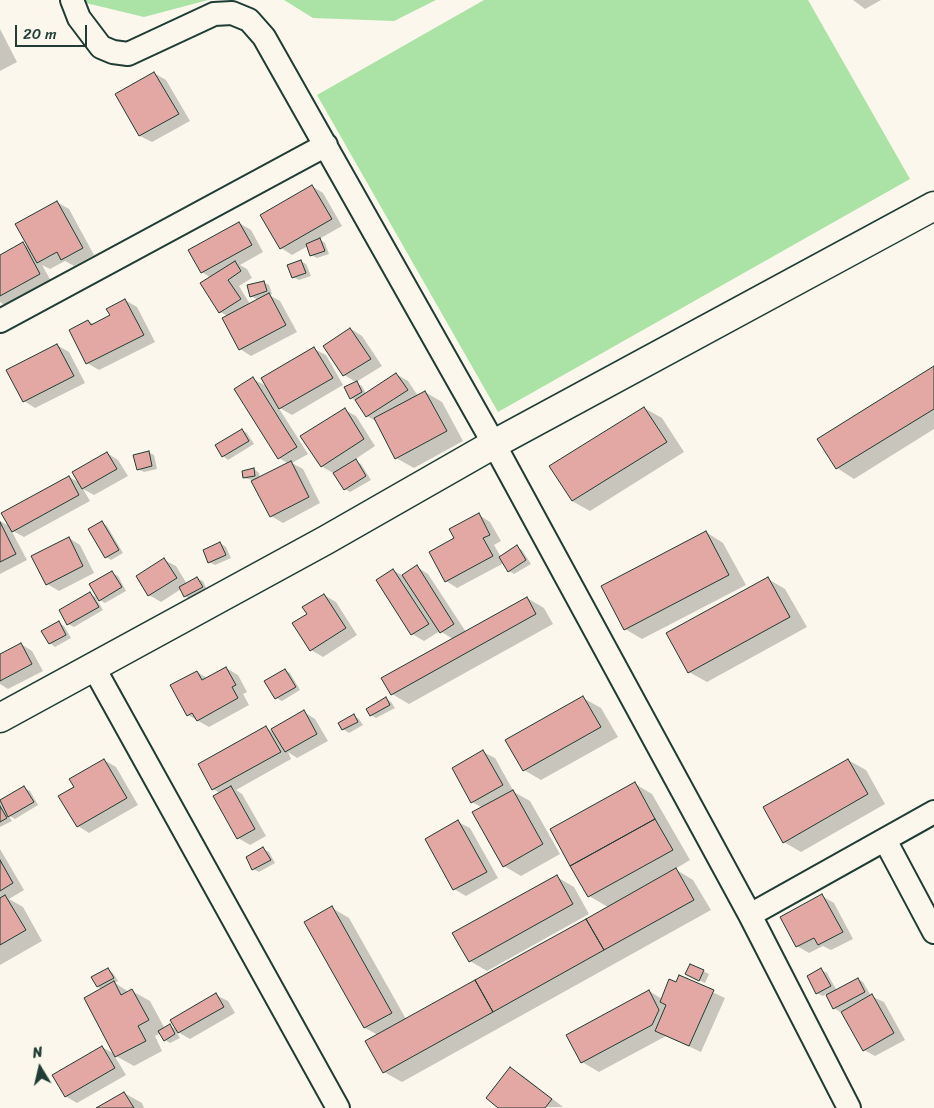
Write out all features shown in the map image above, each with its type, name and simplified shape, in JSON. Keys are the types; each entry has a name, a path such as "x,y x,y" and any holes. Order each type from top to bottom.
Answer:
{"street":[{"path":"72,0 79,18 101,47 113,52 128,54 214,14 232,12 249,20 264,37 494,444 750,915 849,1108"},
{"path":"0,321 326,145"},
{"path":"0,718 326,540 494,444 934,206"},
{"path":"94,668 338,1108"},
{"path":"750,915 934,812"},
{"path":"885,840 934,932"}],"green space":[{"path":"85,0 208,0 144,17 86,3"},
{"path":"284,0 436,0 394,21 313,18"},
{"path":"484,0 808,0 910,179 498,412 317,95"}],"building":[{"path":"154,72 179,114 139,136 115,94"},
{"path":"312,185 332,219 280,249 260,215"},
{"path":"57,201 83,248 61,260 57,252 37,263 15,224"},
{"path":"239,222 252,245 201,273 188,250"},
{"path":"320,238 325,251 310,256 306,244"},
{"path":"23,242 40,274 0,296 0,255"},
{"path":"301,260 306,273 292,278 287,265"},
{"path":"235,261 241,271 228,280 241,299 219,313 200,283"},
{"path":"264,281 267,291 250,297 247,285"},
{"path":"269,293 286,325 239,350 222,318"},
{"path":"125,299 144,335 86,364 69,330 88,320 91,325 110,315 106,309"},
{"path":"350,328 371,359 343,376 323,346"},
{"path":"57,344 74,376 23,402 6,370"},
{"path":"314,347 333,378 279,409 261,378"},
{"path":"934,366 934,409 836,469 817,439"},
{"path":"396,373 408,390 366,417 355,400"},
{"path":"253,377 297,447 278,459 234,389"},
{"path":"357,381 362,392 350,399 344,387"},
{"path":"425,391 447,431 395,459 374,418"},
{"path":"644,407 667,442 572,501 549,466"},
{"path":"345,408 364,439 321,467 300,436"},
{"path":"242,429 249,441 222,457 215,445"},
{"path":"149,451 152,466 137,470 133,455"},
{"path":"107,452 117,469 82,489 72,472"},
{"path":"356,459 366,476 344,490 333,473"},
{"path":"291,461 309,497 270,517 251,481"},
{"path":"254,468 255,476 243,478 242,471"},
{"path":"69,476 79,495 12,532 1,513"},
{"path":"479,513 490,535 483,538 493,556 445,582 429,552 454,538 449,529"},
{"path":"102,521 119,550 105,558 88,529"},
{"path":"0,522 16,554 0,562"},
{"path":"706,531 729,575 624,630 601,586"},
{"path":"69,537 83,566 46,585 31,556"},
{"path":"220,542 226,555 208,563 203,550"},
{"path":"517,545 526,560 508,572 499,557"},
{"path":"164,558 177,578 148,596 136,576"},
{"path":"417,565 454,624 440,633 402,575"},
{"path":"393,569 429,624 411,635 376,580"},
{"path":"112,571 122,587 99,601 89,584"},
{"path":"197,577 203,587 184,597 179,587"},
{"path":"768,577 790,617 688,673 666,633"},
{"path":"90,592 99,607 67,625 59,610"},
{"path":"324,594 346,628 310,651 292,623 307,614 302,607"},
{"path":"527,597 536,614 391,695 381,678"},
{"path":"59,621 66,635 49,644 41,631"},
{"path":"21,643 32,664 0,681 0,654"},
{"path":"226,667 236,685 232,687 238,698 197,721 192,713 187,716 170,685 197,671 202,680"},
{"path":"285,669 296,687 275,699 264,681"},
{"path":"583,696 601,727 523,771 505,740"},
{"path":"386,697 390,705 370,716 366,709"},
{"path":"304,710 317,734 285,752 271,729"},
{"path":"354,714 358,722 342,730 338,723"},
{"path":"266,726 281,752 212,790 198,764"},
{"path":"483,750 503,785 471,803 452,768"},
{"path":"104,759 127,798 77,827 58,796 74,787 69,779"},
{"path":"848,759 868,794 783,843 763,807"},
{"path":"635,782 655,819 570,866 550,829"},
{"path":"24,786 34,802 8,817 0,800"},
{"path":"231,786 255,829 237,839 213,796"},
{"path":"513,790 543,844 503,867 472,812"},
{"path":"0,806 7,818 0,822"},
{"path":"655,819 673,850 588,897 570,866"},
{"path":"458,820 487,872 453,890 425,839"},
{"path":"263,847 271,860 252,870 246,857"},
{"path":"0,860 13,883 0,891"},
{"path":"676,868 694,900 604,950 586,919"},
{"path":"557,875 573,904 469,962 452,933"},
{"path":"822,894 843,932 818,945 814,938 796,947 780,917"},
{"path":"5,895 26,930 0,945 0,898"},
{"path":"332,906 392,1013 364,1028 304,922"},
{"path":"586,919 604,950 493,1012 475,980"},
{"path":"690,964 704,970 699,981 685,974"},
{"path":"108,968 114,978 97,987 91,977"},
{"path":"821,968 831,986 816,994 807,976"},
{"path":"679,975 714,990 689,1046 655,1031 666,1005 660,1002 669,979 676,982"},
{"path":"858,978 865,992 833,1009 826,995"},
{"path":"475,980 493,1012 383,1073 365,1041"},
{"path":"114,981 121,995 132,989 149,1020 138,1026 146,1041 115,1057 84,998"},
{"path":"649,990 659,1010 652,1025 581,1063 566,1035"},
{"path":"216,993 224,1007 178,1033 170,1020"},
{"path":"872,994 894,1033 863,1051 841,1012"},
{"path":"170,1024 175,1034 164,1041 158,1031"},
{"path":"102,1046 115,1068 65,1097 52,1075"},
{"path":"510,1067 552,1099 545,1108 498,1108 486,1098"},
{"path":"124,1092 134,1108 96,1108"}]}
